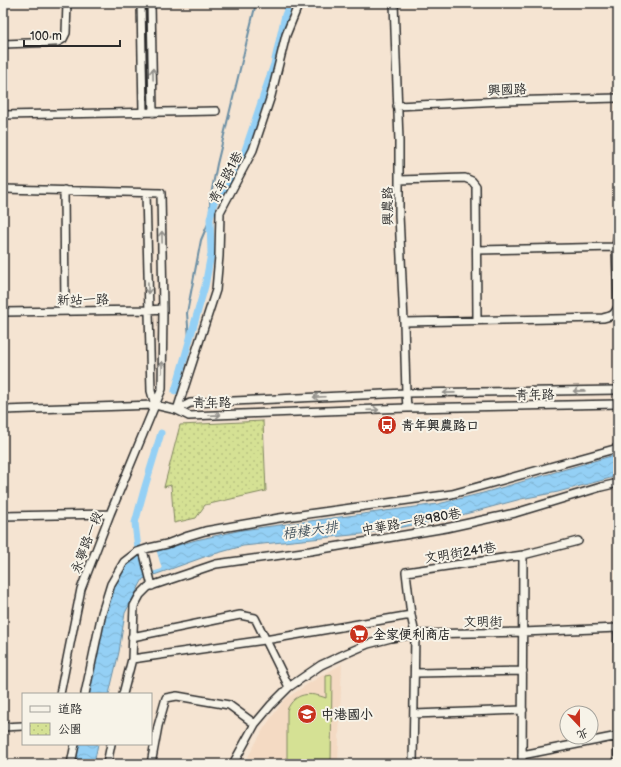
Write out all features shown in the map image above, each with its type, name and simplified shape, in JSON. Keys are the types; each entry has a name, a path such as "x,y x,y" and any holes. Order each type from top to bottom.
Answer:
{"street":[{"path":"3,44 58,42 63,39 66,33 67,3"},
{"path":"141,3 143,113"},
{"path":"151,3 153,113"},
{"name":"青年路1巷","path":"177,410 216,290 219,256 220,212 253,150 271,96 286,35 299,3"},
{"name":"興農路","path":"394,3 399,216 407,408"},
{"name":"興國路","path":"397,106 618,98"},
{"path":"3,115 216,111"},
{"path":"399,180 465,178 472,181 476,186 477,320"},
{"path":"3,190 64,190 146,193 151,391 155,405"},
{"path":"64,190 65,311"},
{"name":"永寧路一段","path":"60,693 81,590 110,514 162,389 163,309 161,193 146,193"},
{"path":"404,322 610,317 615,313 618,306 616,247 618,233"},
{"path":"477,250 616,247"},
{"name":"新站一路","path":"3,312 163,309"},
{"name":"青年路","path":"177,410 190,403 406,393 618,390"},
{"name":"青年路","path":"177,410 189,416 407,408 618,404"},
{"path":"3,410 155,405 177,410"},
{"path":"85,693 102,613 111,584 124,562 143,550 167,544 205,531 287,517 452,494 618,448"},
{"name":"中華路一段980巷","path":"155,584 216,564 446,528 515,513 618,483"},
{"path":"3,516 110,514"},
{"name":"文明街241巷","path":"413,764 415,634 410,615 406,572 523,555 578,541"},
{"path":"123,693 132,659 134,606 140,595 148,587 155,584 143,550"},
{"path":"522,764 523,555"},
{"path":"132,637 240,615 255,618 288,687"},
{"path":"132,659 265,640 410,615"},
{"path":"615,764 618,762 618,628"},
{"name":"文明街","path":"233,764 255,724 288,687 321,665 368,644 415,634 618,628"},
{"path":"415,673 523,671"},
{"path":"151,764 158,726 166,698 177,696 229,705 255,724"},
{"path":"414,714 523,710"},
{"path":"3,726 22,726"},
{"path":"522,755 618,736"},
{"path":"71,764 75,745"},
{"path":"107,764 112,745"}],"shaded area":[{"name":"中港國小","path":"342,664 338,764 244,764 264,728 284,700"}],"green space":[{"path":"263,421 266,491 205,505 196,518 174,523 171,485 164,487 180,425"},
{"path":"332,675 331,764 287,764 287,710 290,704 299,697 309,694 326,698 326,676"}],"water":[{"name":"梧棲大排","path":"618,454 618,476 558,492 521,499 443,520 362,534 243,546 207,556 143,579 125,613 119,652 109,693 89,693 111,588 129,562 157,551 196,540 242,530 438,504 483,493"},
{"path":"79,745 98,745 94,764 75,764"}],"pier":[{"path":"156,549 162,569 145,574 147,570 142,555"}],"waterway":[{"path":"189,339 187,313 201,240 210,219 210,200 217,164 256,3"},
{"path":"175,391 205,286 211,254 210,219 214,202 239,168 274,64 285,15 290,3"},
{"path":"140,566 135,523 161,433"}],"place":[{"name":"青年興農路口","path":"387,425"},
{"name":"全家便利商店","path":"359,634"},
{"name":"中港國小","path":"307,714"}]}
